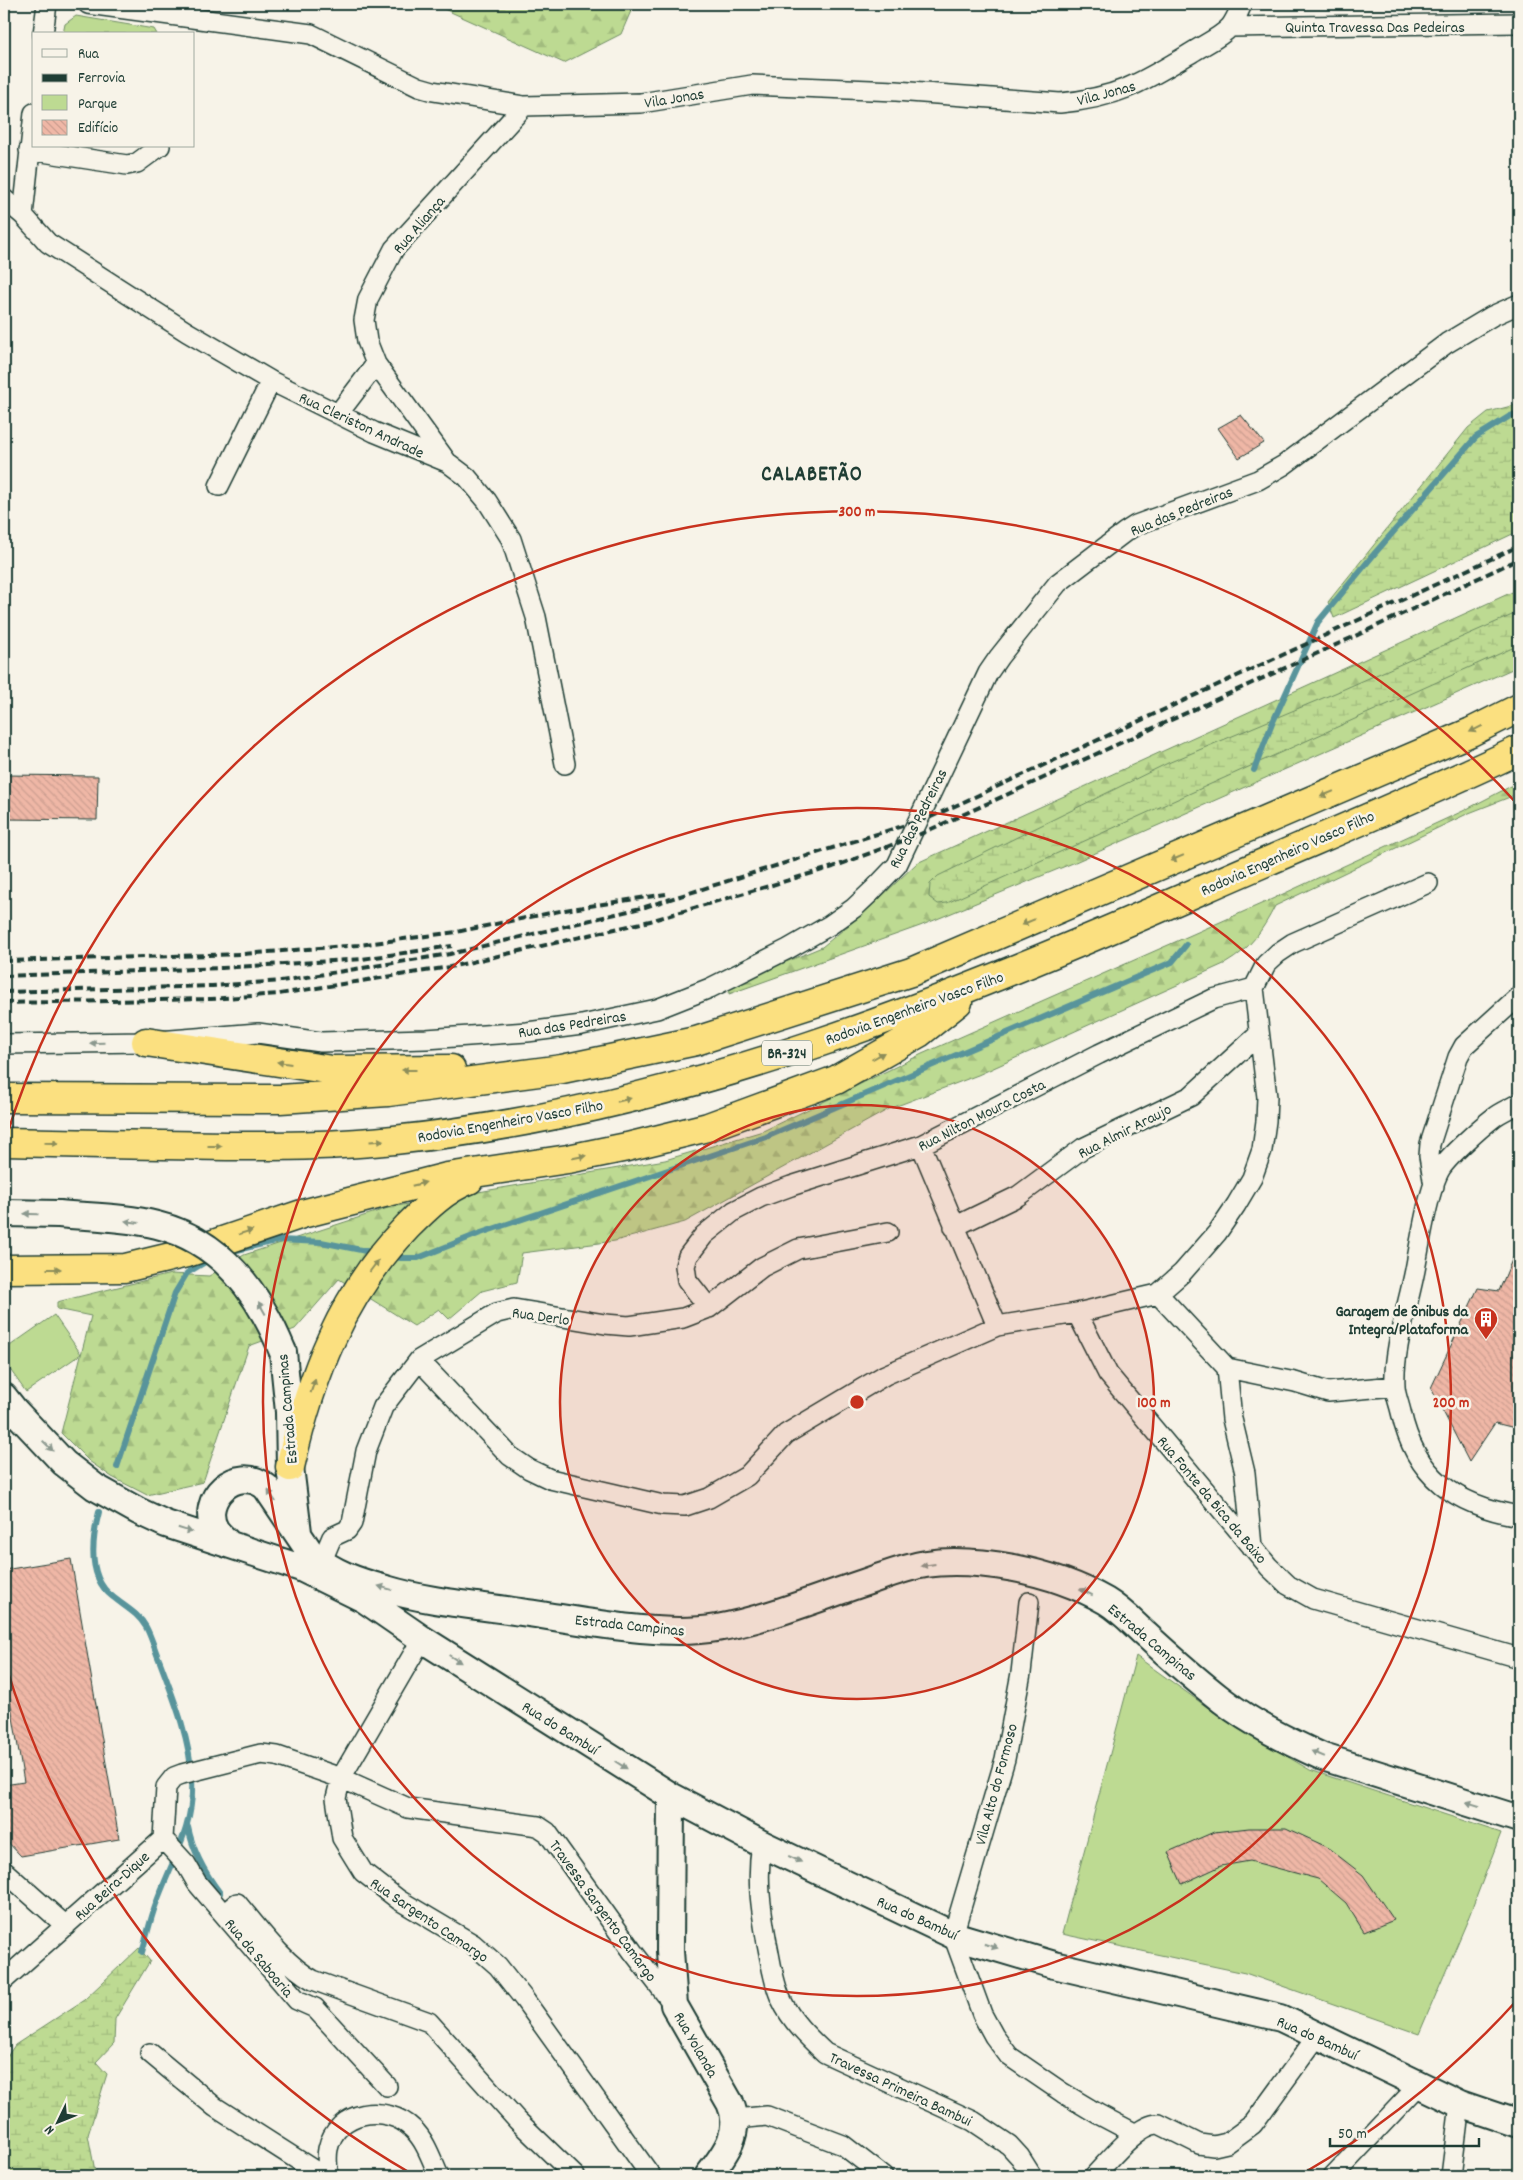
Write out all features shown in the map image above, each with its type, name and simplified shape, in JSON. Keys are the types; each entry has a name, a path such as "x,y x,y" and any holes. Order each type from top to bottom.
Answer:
{"highway":[{"name":"BR-324","path":"4,1098 280,1099 388,1092 562,1069 696,1041 911,972 1471,732 1519,708"},
{"name":"Rodovia Engenheiro Vasco Filho","path":"4,1142 302,1146 393,1140 478,1129 571,1113 701,1080 774,1058 886,1020 979,984 1507,762 1519,750"},
{"path":"4,1269 125,1268 187,1253 302,1214 447,1176 568,1159 627,1148 708,1127 836,1080 919,1032 979,984"},
{"path":"146,1042 332,1070 562,1069"},
{"path":"290,1467 298,1434 321,1363 336,1328 356,1290 392,1243 425,1208 460,1184 500,1168"}],"main road":[{"name":"Estrada Campinas","path":"4,1213 59,1214 157,1225 187,1235 212,1250 237,1274 258,1301 283,1352 289,1412 290,1467 299,1537 304,1546 321,1563 361,1581 389,1590 432,1599 612,1625 674,1631 695,1631 717,1628 761,1617 886,1575 926,1564 963,1563 1015,1568 1074,1586 1107,1602 1126,1616 1223,1700 1248,1718 1298,1746 1323,1757 1519,1819"},
{"path":"4,1397 64,1463 95,1487 166,1524 228,1543"},
{"path":"228,1543 215,1528 212,1519 216,1496 223,1487 234,1480 247,1478 258,1480 266,1487 299,1537"},
{"name":"Rua do Bambuí","path":"228,1543 301,1568 364,1599 418,1636 671,1796 762,1844 953,1935 1054,1965 1282,2018 1460,2104 1519,2124"},
{"path":"418,1636 408,1620 410,1611 415,1605 432,1599"},
{"name":"Rua Yolanda","path":"671,1796 670,1951 674,2005 730,2102 735,2114 736,2124"},
{"path":"708,2176 723,2156 736,2124"}],"street":[{"path":"43,32 47,4"},
{"name":"Vila Jonas","path":"88,4 191,26 311,34 433,91 524,106 641,102 752,85 896,91 1060,102 1084,101 1124,91 1141,83 1230,27"},
{"path":"1230,27 1242,4"},
{"name":"Quinta Travessa Das Pedeiras","path":"1230,27 1513,25 1519,23"},
{"name":"Rua Aliança","path":"447,462 376,364 367,341 364,320 368,299 387,259 394,249 524,106"},
{"path":"23,215 32,128"},
{"path":"29,150 127,165 137,164 157,148"},
{"name":"Rua Cleriston Andrade","path":"4,199 23,215 48,243 187,332 271,381 374,432 447,462 467,477 487,501 511,538 536,617 565,764"},
{"name":"Rua das Pedreiras","path":"4,1044 146,1042 258,1033 321,1042 365,1042 527,1032 582,1025 657,1009 710,988 788,949 830,925 854,908 897,865 988,673 1058,583 1136,525 1258,480 1284,465 1447,344 1492,316 1519,304"},
{"path":"338,414 376,364"},
{"path":"219,486 271,381"},
{"path":"419,1360 510,1456 529,1469 550,1479 663,1505 685,1506 709,1498 747,1476 786,1434 885,1375 997,1326 1076,1313 1158,1294 1182,1273 1217,1233 1252,1178 1262,1150 1267,1097 1258,1035 1254,988 1266,964 1278,952 1292,943 1428,883"},
{"name":"Rua Nilton Moura Costa","path":"709,1308 687,1280 685,1266 688,1256 696,1244 716,1224 734,1211 761,1197 921,1145 1091,1058 1195,1008 1213,1000 1254,988"},
{"path":"1434,1186 1429,1156 1430,1144 1458,1057 1470,1040 1519,996"},
{"name":"Rua Almir Araujo","path":"954,1227 1018,1196 1083,1148 1192,1096 1258,1035"},
{"path":"1519,1103 1493,1117 1440,1169 1434,1186 1397,1356 1395,1386 1410,1444 1420,1461 1437,1482 1458,1496 1484,1508 1519,1516"},
{"path":"921,1145 997,1326"},
{"name":"Rua Derlo","path":"321,1563 332,1537 347,1530 352,1523 366,1451 383,1406 419,1360 497,1313 514,1309 628,1326 683,1318 709,1308 762,1267 798,1249 888,1232"},
{"path":"1158,1294 1227,1368 1295,1382 1328,1392 1395,1386"},
{"name":"Rua Fonte da Bica da Baixo","path":"1076,1313 1108,1374 1252,1547 1288,1585 1313,1599 1519,1658"},
{"path":"1227,1368 1232,1419 1245,1473 1252,1547"},
{"name":"Vila Alto do Formoso","path":"953,1935 1005,1759 1021,1673 1029,1602"},
{"name":"Rua Sargento Camargo","path":"418,1636 341,1778 336,1798 342,1838 363,1872 399,1900 473,1944 498,1966 524,1998 652,2176"},
{"name":"Travessa Sargento Camargo","path":"190,1772 261,1754 277,1756 341,1778 408,1808 538,1826 547,1832 633,1952 674,2005"},
{"name":"Rua Beira-Dique","path":"4,1980 167,1843 166,1787 174,1777 190,1772"},
{"name":"Rua da Saboaria","path":"167,1843 186,1864 197,1883 229,1910 297,2000 315,2008 387,2086"},
{"name":"Travessa Primeira Bambui","path":"762,1844 758,1864 760,1903 773,1973 781,2000 794,2021 808,2038 825,2053 973,2121 997,2135 1020,2157 1032,2176"},
{"path":"4,1871 66,1926"},
{"path":"229,1910 237,1903 277,1949 304,1975 313,1980 421,2017 429,2022 517,2120 575,2176"},
{"path":"953,1935 982,2014 994,2036 1009,2056 1070,2097 1136,2134"},
{"path":"1094,2176 1136,2134 1152,2124 1158,2124 1199,2144 1214,2146 1227,2143 1253,2124 1318,2035"},
{"path":"150,2053 215,2108 323,2176"},
{"path":"1333,2176 1420,2084"},
{"path":"1452,2175 1460,2104"},
{"path":"328,2176 328,2148 343,2124 358,2116 372,2113 387,2113 414,2130 423,2143 439,2176"},
{"path":"736,2124 746,2118 766,2116 843,2146 883,2176"}],"green space":[{"path":"433,4 634,4 621,34 564,63"},
{"path":"76,16 154,29 156,32 63,32 65,24"},
{"path":"1519,404 1519,531 1334,618 1328,602 1468,428 1488,412"},
{"path":"1519,589 1519,666 1073,863 920,926 729,994 730,985 822,947 865,912 917,863"},
{"path":"1519,612 1519,645 947,903 938,904 929,897 930,884 938,876 1168,763 1335,693"},
{"path":"1519,782 1519,798 1515,795 1469,813 1275,906 1255,939 1242,952 1226,963 978,1075 889,1109 685,1222 615,1241 522,1253 517,1282 482,1291 449,1319 439,1309 414,1326 339,1279 295,1329 249,1346 203,1482 147,1495 112,1477 89,1461 61,1433 91,1316 57,1309 57,1302 171,1274 209,1276 244,1255 391,1207 665,1160 763,1131 922,1054 1270,900 1463,811"},
{"path":"54,1315 81,1354 26,1392 4,1361 4,1350"},
{"path":"1136,1656 1225,1720 1310,1770 1501,1833 1466,1924 1419,2034 1245,1973 1062,1934"},
{"path":"139,1948 150,1961 115,2019 114,2043 96,2062 107,2074 88,2135 96,2176 4,2176 4,2061 15,2045 84,2000"}],"building":[{"path":"1241,415 1264,443 1239,458 1218,428"},
{"path":"4,775 98,776 97,820 4,819"},
{"name":"Garagem de ônibus da Integra/Plataforma","path":"1519,1243 1519,1429 1495,1423 1469,1462 1431,1388 1478,1288 1499,1291"},
{"path":"71,1559 119,1839 21,1856 4,1838 4,1785 24,1782 4,1664 4,1570"},
{"path":"1249,1828 1286,1828 1327,1847 1363,1875 1394,1920 1364,1932 1346,1903 1318,1879 1250,1861 1221,1866 1182,1884 1168,1852 1214,1832"}],"waterway":[{"path":"1254,770 1272,724 1318,622 1476,437 1510,416 1519,413"},
{"path":"390,1256 418,1258 478,1234 766,1137 1172,962 1186,945"},
{"path":"233,1251 280,1240 321,1242 376,1253"},
{"path":"117,1467 175,1293 187,1273 212,1258"},
{"path":"99,1512 93,1546 95,1569 99,1580 113,1597 131,1610 143,1622 148,1631 171,1690 185,1734 191,1764 192,1796 186,1828 156,1904 142,1952"},
{"path":"188,1827 200,1862 220,1893"}],"railway":[{"path":"4,992 212,986 281,981 450,954 645,907 931,817 1519,546"},
{"path":"4,1003 211,999 279,994 450,967 650,921 833,867 916,836 1351,638 1519,559"},
{"path":"4,961 243,954 359,945 456,932 565,910 666,894"},
{"path":"4,976 222,968 362,959 452,946"}],"place":[{"name":"Garagem de ônibus da Integra/Plataforma","path":"1486,1340"}],"district":[{"name":"CALABETÃO","path":"812,473"}]}
